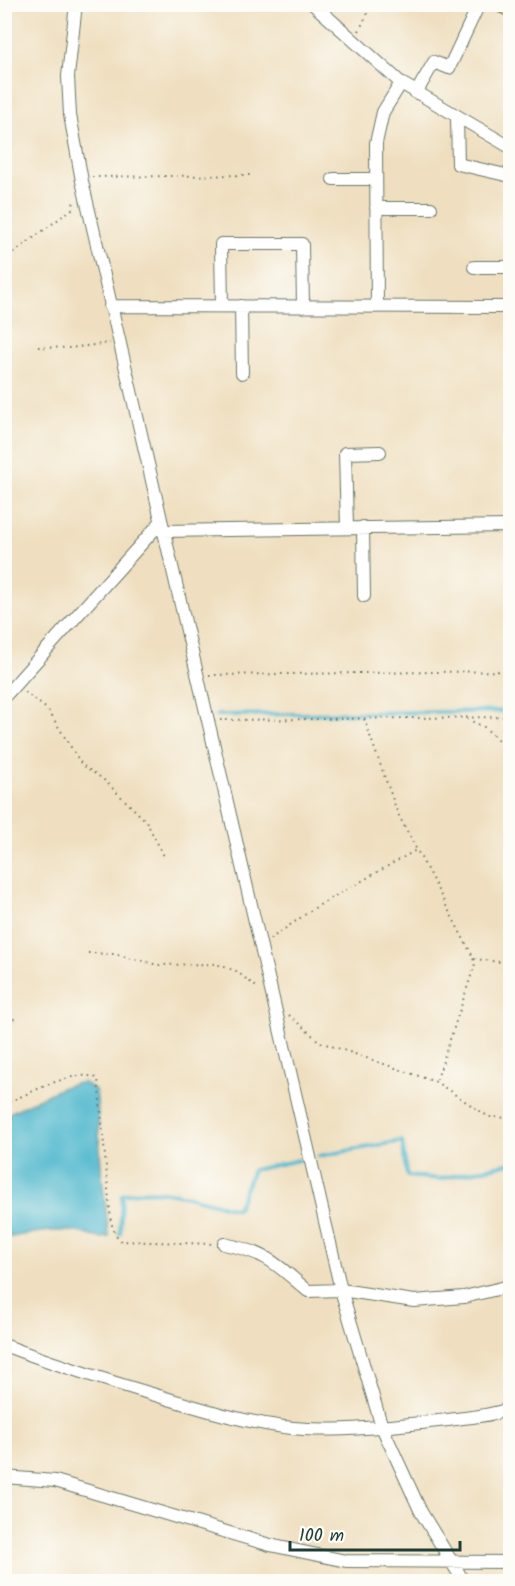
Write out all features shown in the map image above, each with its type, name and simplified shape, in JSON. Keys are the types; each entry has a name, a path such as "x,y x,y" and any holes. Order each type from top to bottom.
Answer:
{"main road":[{"path":"499,4 510,9"}],"street":[{"path":"76,4 68,76 70,115 81,177 341,1290 382,1427 421,1512 464,1581"},
{"path":"313,4 401,83 510,147"},
{"path":"416,93 434,62 448,68 479,4"},
{"path":"377,307 377,131 383,112 401,83"},
{"path":"457,117 458,164 510,176"},
{"path":"333,179 376,179"},
{"path":"376,208 431,208"},
{"path":"222,306 221,244 302,244 303,307"},
{"path":"474,267 510,267"},
{"path":"110,306 510,307"},
{"path":"242,306 243,373"},
{"path":"347,527 345,453 380,452"},
{"path":"4,697 161,527 510,526"},
{"path":"363,527 364,596"},
{"path":"224,1244 254,1250 267,1256 308,1291 341,1290 414,1300 464,1298 510,1286"},
{"path":"4,1345 55,1364 238,1419 285,1427 333,1429 382,1427 491,1415 510,1409"},
{"path":"4,1477 55,1481 270,1545 346,1561 510,1562"}],"path":[{"path":"354,42 372,4"},
{"path":"81,177 251,175"},
{"path":"4,260 72,209 74,202 72,192"},
{"path":"38,347 70,348 118,342"},
{"path":"197,675 510,671"},
{"path":"17,684 48,710 82,765 103,779 146,821 164,856"},
{"path":"208,720 510,717"},
{"path":"464,718 484,728 510,751"},
{"path":"364,719 383,767 391,797 416,850 474,958 475,964 436,1082"},
{"path":"260,944 316,907 416,850"},
{"path":"88,953 114,954 158,965 216,964 236,971 320,1042 436,1082 489,1117 510,1118"},
{"path":"474,958 510,963"},
{"path":"4,1003 15,1021"},
{"path":"4,1104 70,1076 93,1075 98,1079 111,1222 115,1234 121,1241 224,1244"}],"water":[{"path":"83,1082 95,1090 97,1098 101,1168 109,1237 100,1238 77,1232 59,1231 5,1238 5,1115 63,1087"}],"waterway":[{"path":"217,715 510,711"},
{"path":"319,1156 402,1141 407,1176 440,1179 510,1163"},
{"path":"120,1234 122,1195 137,1192 166,1192 237,1209 253,1170 299,1160"}]}
